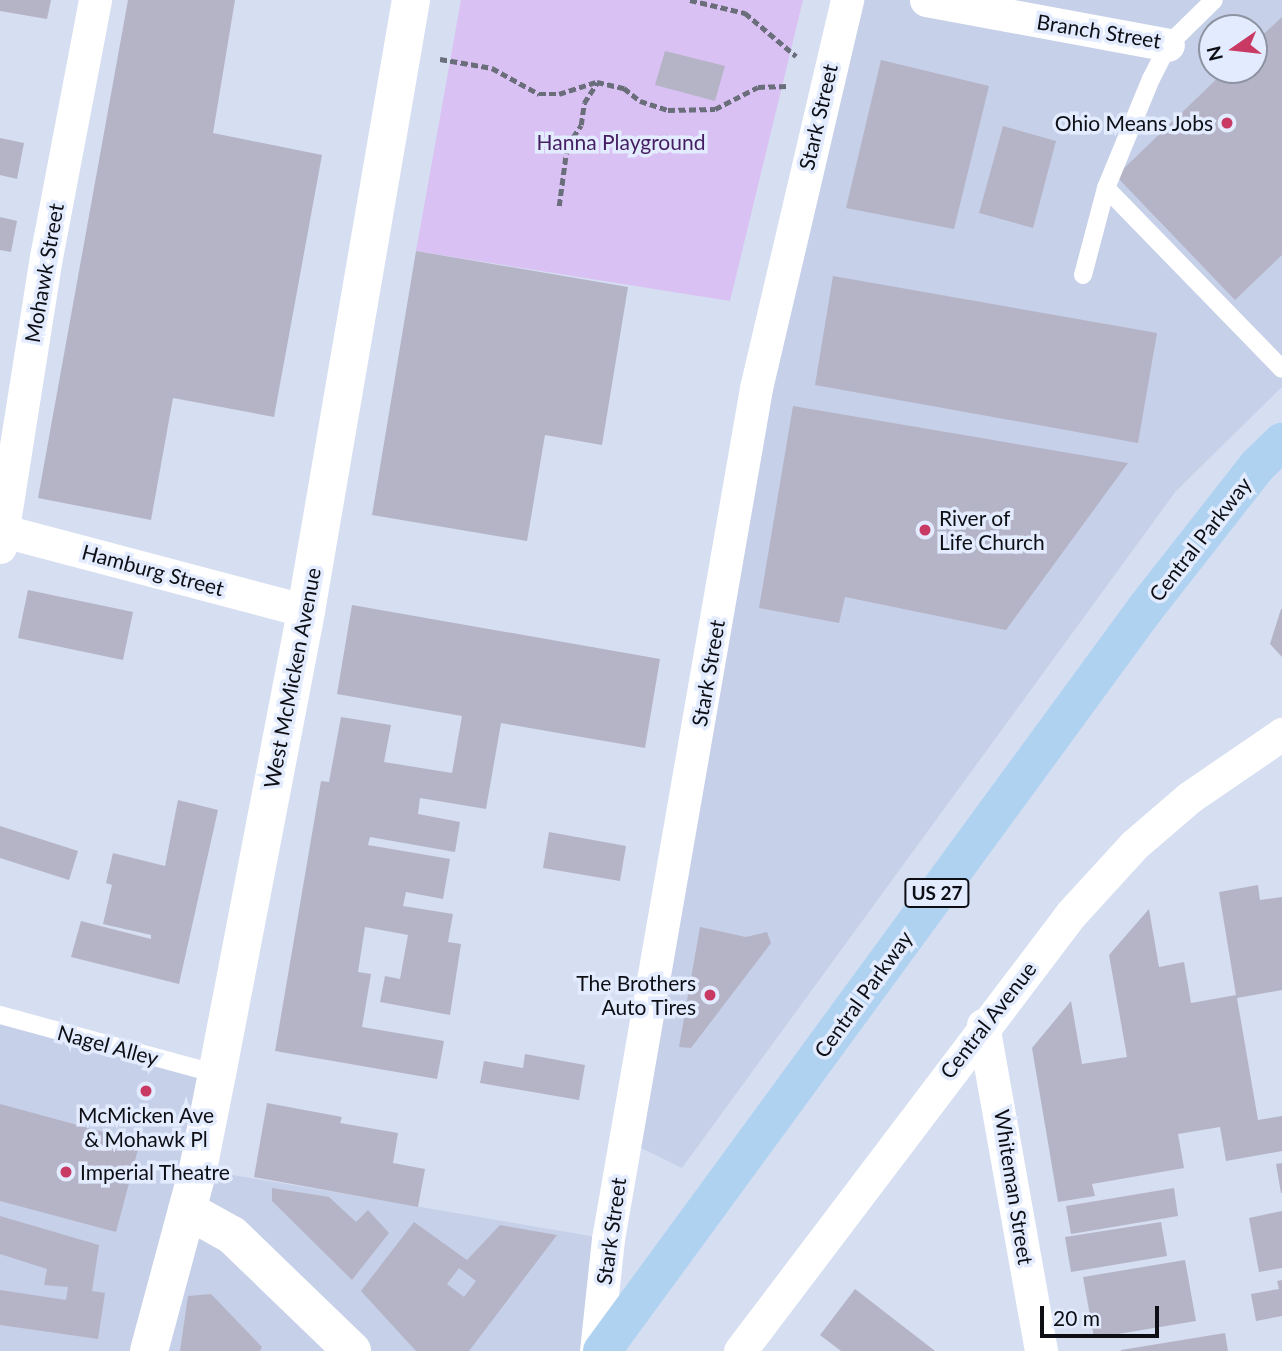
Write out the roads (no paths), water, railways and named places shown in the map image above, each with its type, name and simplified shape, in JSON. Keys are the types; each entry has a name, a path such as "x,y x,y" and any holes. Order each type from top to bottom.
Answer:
{"main road":[{"name":"Central Parkway","path":"599,1351 1145,608 1257,466 1282,442"}],"street":[{"name":"Mohawk Street","path":"1,536 46,257 95,0"},
{"name":"West McMicken Avenue","path":"149,1351 187,1210 217,1074 306,611 411,0"},
{"name":"Stark Street","path":"599,1351 615,1198 756,388 846,0"},
{"name":"Branch Street","path":"926,0 1168,45"},
{"name":"Hamburg Street","path":"1,536 306,611"},
{"name":"Central Avenue","path":"740,1351 983,1024 1071,914 1134,845 1190,797 1282,734"},
{"name":"Whiteman Street","path":"983,1024 1041,1351"},
{"path":"187,1210 232,1234 352,1351"}],"lane":[{"name":"Branch Street","path":"1168,45 1214,0"},
{"path":"1083,275 1105,188 1168,45"},
{"path":"1105,188 1282,369"},
{"name":"Nagel Alley","path":"0,1015 217,1074"}],"place":[{"name":"Ohio Means Jobs","path":"1227,123"},
{"name":"River of Life Church","path":"925,530"},
{"name":"The Brothers Auto Tires","path":"710,995"},
{"name":"McMicken Ave & Mohawk Pl","path":"146,1091"},
{"name":"Imperial Theatre","path":"66,1172"}],"park label":[{"name":"Hanna Playground","path":"621,142"}]}
